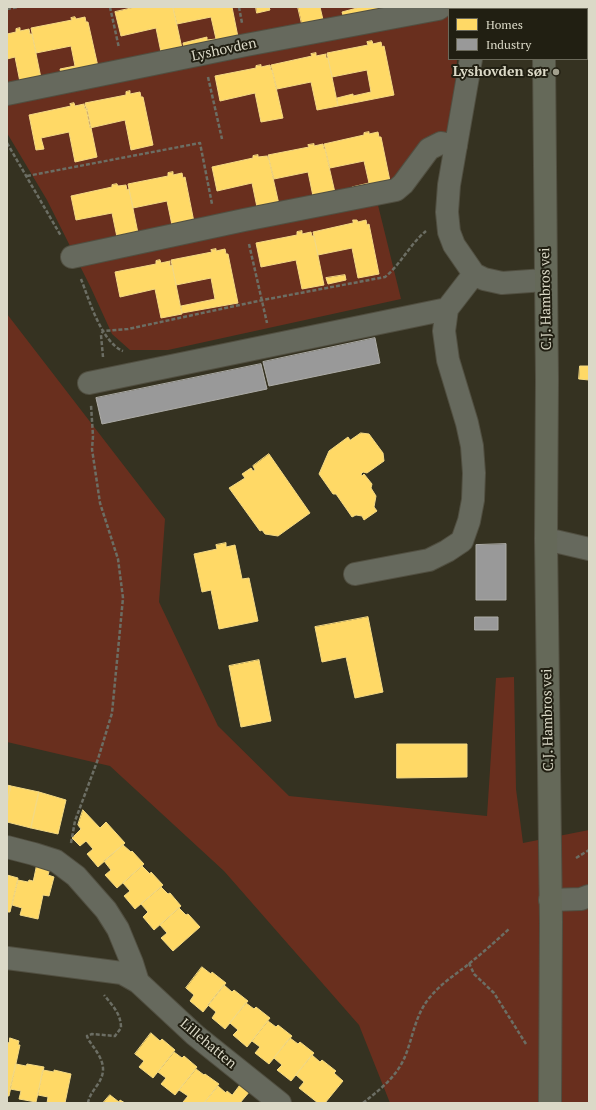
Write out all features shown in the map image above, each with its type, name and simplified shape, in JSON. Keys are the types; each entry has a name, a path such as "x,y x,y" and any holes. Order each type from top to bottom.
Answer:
{"main road":[{"name":"C.J. Hambros vei","path":"544,60 547,380 546,539 551,1002 550,1103"}],"street":[{"name":"Lyshovden","path":"7,94 254,43 438,9 441,7"},
{"path":"471,60 449,185 447,212 449,232 454,245 474,274 484,279 502,283 545,280"},
{"path":"72,257 396,190 403,184 429,149 441,143 456,146"},
{"path":"355,574 429,560 462,541 469,521 473,500 474,473 472,446 467,423 448,360 444,331 447,309 474,274"},
{"path":"89,383 447,309"},
{"path":"546,539 589,548"},
{"name":"Lillehatten","path":"7,847 56,861 76,876 106,910 118,929 138,982"},
{"path":"550,900 581,899 589,896"},
{"name":"Lillehatten","path":"7,958 122,973 138,982 195,1036 280,1103"}],"path":[{"path":"7,9 19,7"},
{"path":"110,7 124,70"},
{"path":"208,75 222,139"},
{"path":"27,176 200,143 217,226"},
{"path":"103,331 128,330 263,300 385,276 392,271 416,239 447,212"},
{"path":"248,241 268,324"},
{"path":"63,866 68,860 75,821 98,759 112,713 123,598 118,559 100,503 92,449 93,436 89,383"},
{"path":"576,858 589,850"},
{"path":"363,1103 387,1083 403,1060 420,1010 431,996 443,984 509,929"},
{"path":"469,963 474,974 494,993 525,1043 529,1046"},
{"path":"88,1103 90,1096 103,1075 103,1069 100,1056 88,1039 88,1036 92,1034 115,1036 121,1028 119,1015 93,982 94,969"}],"shaded area":[{"path":"7,7 459,7 448,8 448,60 457,60 454,117 437,153 377,201 401,299 168,350 130,350 112,334 47,200 7,133"},
{"path":"7,314 165,519 159,602 218,726 289,796 487,816 496,678 514,677 516,789 523,843 589,830 589,1103 390,1103 359,1025 224,871 110,766 7,742"}],"building: Homes":[{"path":"136,7 173,7 183,53 162,57 156,28 121,36 115,12"},
{"path":"173,7 232,7 239,42 185,53 183,43 207,37 207,40 216,39 211,17 177,24"},
{"path":"256,7 269,7 270,10 257,13"},
{"path":"298,7 320,7 324,24 303,28"},
{"path":"356,7 379,7 380,13 344,19 342,12 357,8"},
{"path":"75,17 76,19 85,17 86,22 88,22 99,71 62,78 60,69 75,66 71,46 36,53 31,28 72,20 71,18"},
{"path":"20,28 20,31 29,29 30,34 32,34 42,83 7,90 7,83 11,82 12,84 20,82 15,57 7,59 7,34 16,32 16,29"},
{"path":"372,41 373,44 381,42 382,47 384,46 394,95 338,106 337,98 371,92 367,70 332,77 327,53 368,45 367,42"},
{"path":"316,53 316,56 326,54 326,58 328,58 338,106 317,110 311,82 277,89 271,65 312,56 311,54"},
{"path":"261,65 261,67 270,65 283,118 261,122 255,93 220,101 215,76 256,68 256,66"},
{"path":"130,91 130,94 140,92 141,97 143,97 153,145 131,150 125,120 90,128 85,103 126,95 126,92"},
{"path":"74,103 75,106 84,104 85,109 87,108 97,157 75,162 69,132 41,138 44,149 36,150 29,115 71,106 70,104"},
{"path":"369,132 369,134 378,132 379,137 381,137 391,186 354,193 352,187 369,183 364,161 330,168 324,144 364,135 364,133"},
{"path":"314,144 314,146 323,144 336,197 314,201 308,172 274,179 268,155 309,147 308,145"},
{"path":"258,155 258,157 267,156 269,160 280,209 258,212 252,183 217,191 212,167 253,158 253,156"},
{"path":"173,172 173,175 182,173 183,178 185,177 195,227 173,230 167,201 133,208 128,184 168,176 168,173"},
{"path":"117,184 118,186 126,185 127,190 129,189 139,238 118,242 112,213 76,220 71,196 112,187 112,185"},
{"path":"353,220 357,220 358,222 366,220 367,225 369,224 379,274 358,278 352,248 318,255 313,232 353,223"},
{"path":"302,231 302,234 311,232 312,236 314,236 324,285 302,289 296,260 261,267 256,243 297,235 297,232"},
{"path":"216,249 216,251 225,249 226,254 228,254 238,303 182,313 181,306 215,299 211,278 176,285 171,260 212,252 211,250"},
{"path":"160,260 161,263 170,261 170,266 172,265 182,314 161,318 155,289 120,297 115,272 156,264 156,261"},
{"path":"345,275 346,280 328,284 326,278"},
{"path":"580,366 589,366 589,380 579,379"},
{"path":"361,433 369,434 383,453 384,461 367,473 363,472 361,474 362,476 364,474 372,484 371,488 376,496 374,507 377,511 364,520 362,516 356,515 352,517 336,494 333,494 319,474 329,451 348,437 350,440"},
{"path":"269,454 310,513 278,536 265,534 262,530 260,531 229,488 245,478 242,474 251,468 253,471 255,470 253,466"},
{"path":"226,543 226,547 235,545 242,579 249,578 258,621 219,629 211,590 202,592 194,554 217,549 216,545"},
{"path":"368,617 383,692 355,698 346,657 322,662 315,627"},
{"path":"259,660 271,721 241,727 229,666"},
{"path":"397,744 467,744 467,777 397,778"},
{"path":"7,785 11,786 7,804"},
{"path":"11,786 39,792 31,828 7,822 7,804"},
{"path":"39,792 66,800 58,834 31,828"},
{"path":"83,810 100,828 106,822 125,843 98,867 87,854 93,849 86,841 80,846 72,838 81,829 78,825"},
{"path":"123,845 131,852 132,851 144,864 117,888 105,875 111,870 104,861"},
{"path":"37,865 50,868 48,875 54,877 49,896 43,895 38,919 20,915 22,908 12,905 18,880 28,882 29,880 33,881"},
{"path":"142,866 150,874 151,872 163,885 135,909 124,896 130,891 123,883"},
{"path":"7,875 18,878 10,912 7,912"},
{"path":"161,887 168,894 170,893 181,906 154,930 143,917 148,912 141,904"},
{"path":"179,908 186,915 188,914 200,927 173,951 161,938 167,933 160,925"},
{"path":"202,967 211,974 212,972 226,983 203,1012 190,1001 194,995 186,988"},
{"path":"224,985 232,992 234,990 248,1001 225,1029 212,1018 216,1012 208,1005"},
{"path":"246,1003 254,1009 256,1007 270,1018 247,1047 233,1035 238,1030 230,1023"},
{"path":"268,1021 276,1027 278,1025 292,1036 269,1064 255,1053 260,1047 252,1041"},
{"path":"151,1033 160,1041 162,1039 175,1050 153,1078 139,1067 144,1061 135,1054"},
{"path":"10,1038 19,1041 18,1045 20,1045 9,1096 7,1096 7,1042 9,1043"},
{"path":"290,1038 298,1044 300,1042 314,1053 291,1081 277,1070 282,1065 274,1058"},
{"path":"174,1052 182,1058 184,1056 197,1067 175,1095 161,1084 166,1078 158,1072"},
{"path":"312,1055 320,1062 322,1060 336,1071 334,1073 343,1081 325,1103 318,1103 299,1088 304,1082 296,1075"},
{"path":"16,1064 44,1067 36,1102 19,1099 21,1091 10,1089"},
{"path":"196,1069 219,1084 204,1103 184,1103 183,1102 188,1096 179,1090"},
{"path":"43,1070 54,1072 54,1070 71,1074 65,1103 47,1103 48,1097 38,1095"},
{"path":"241,1084 250,1091 240,1103 204,1103 218,1086 226,1093 227,1091 232,1095"},
{"path":"110,1095 119,1102 120,1100 125,1103 103,1103"}],"building: Industry":[{"path":"375,338 380,363 269,386 263,362"},
{"path":"261,364 267,389 102,424 96,398"},
{"path":"506,544 506,600 476,600 476,545"},
{"path":"475,617 498,617 498,630 475,630"}],"place":[{"name":"Lyshovden sør","path":"556,72"}]}
